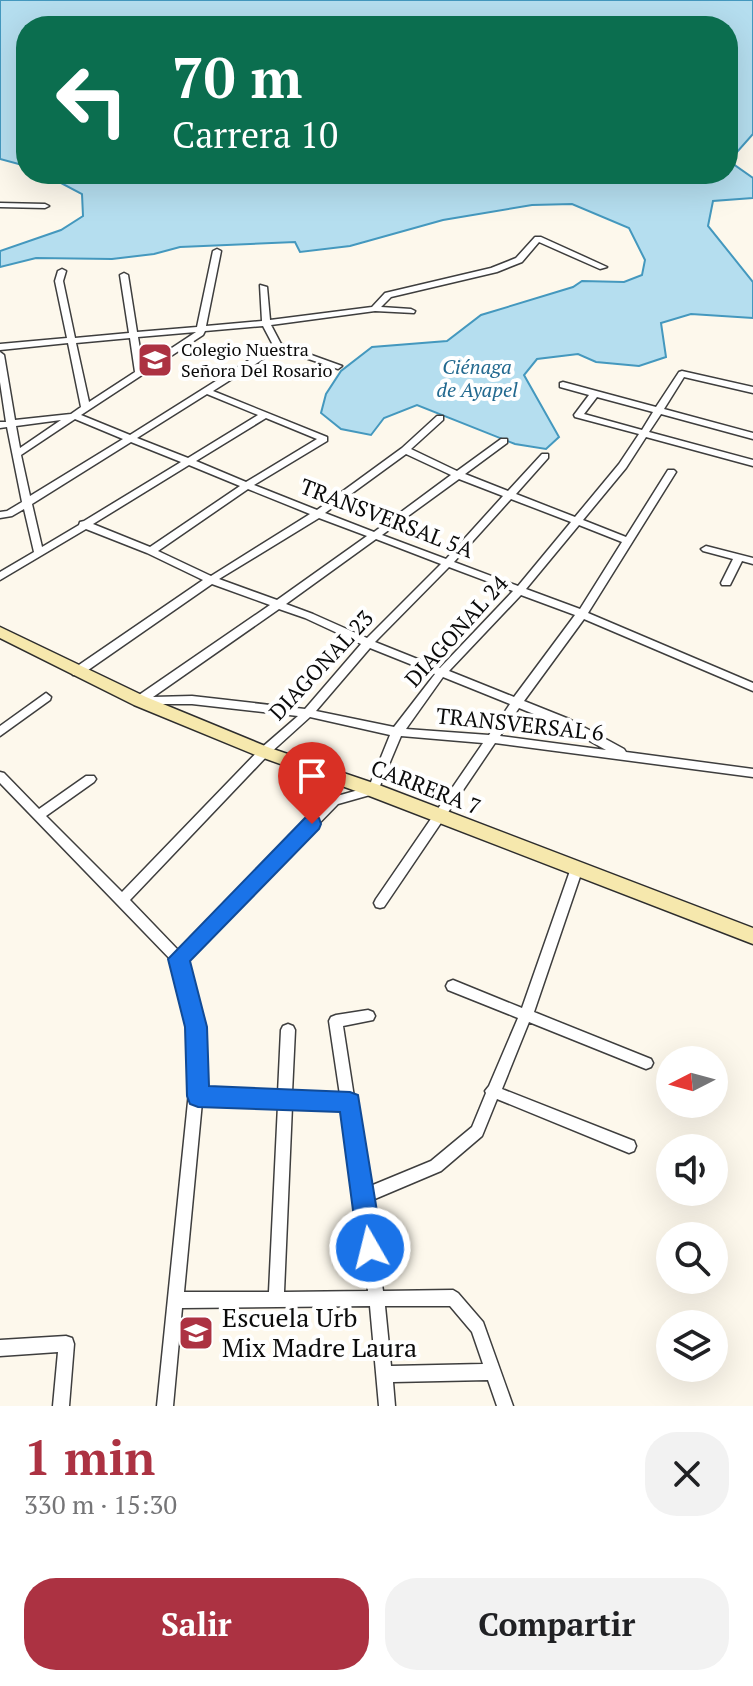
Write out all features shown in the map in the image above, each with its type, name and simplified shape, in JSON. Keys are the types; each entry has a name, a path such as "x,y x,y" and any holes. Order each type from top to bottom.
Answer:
{"main road":[{"name":"CARRERA 7","path":"0,632 140,701 264,752 373,790 753,936"}],"street":[{"path":"0,205 45,206"},
{"path":"375,309 388,295 494,270 519,260 538,239 603,267"},
{"path":"16,454 200,333 217,251"},
{"path":"62,271 59,281 86,409"},
{"path":"124,275 140,373"},
{"path":"263,287 266,323 278,346 338,366"},
{"path":"0,347 266,323 375,309 411,311"},
{"path":"0,515 9,514 278,346"},
{"path":"0,355 16,454 38,551"},
{"name":"DIAGONAL 24","path":"373,790 397,732 441,673 520,590 623,466 682,374 753,390"},
{"path":"563,385 753,436"},
{"path":"151,551 247,485 324,439 206,391"},
{"path":"595,393 578,415 753,463"},
{"path":"0,577 265,415"},
{"name":"TRANSVERSAL 5A","path":"0,425 75,416 318,514 582,614 753,687"},
{"path":"77,672 211,580 318,514 405,450 440,418"},
{"path":"140,701 238,635 276,604 504,441"},
{"path":"405,450 458,475 628,541"},
{"name":"DIAGONAL 23","path":"123,899 264,752 308,713 368,643 448,563 545,456"},
{"path":"380,903 517,702 582,614 671,472"},
{"path":"83,524 151,551 211,580 565,722 628,756"},
{"path":"706,549 753,561"},
{"path":"726,583 738,559"},
{"path":"0,732 46,697"},
{"name":"TRANSVERSAL 6","path":"140,701 192,700 308,713 397,732 492,739 753,773"},
{"path":"0,776 179,959 196,1027 198,1096 165,1406"},
{"path":"40,814 90,779"},
{"path":"179,959 334,801 373,790"},
{"path":"364,1196 436,1166 477,1131 526,1015 577,868"},
{"path":"453,986 646,1063"},
{"path":"368,1016 336,1021 364,1196 387,1406"},
{"path":"276,1299 288,1030"},
{"path":"492,1091 629,1146"},
{"path":"198,1096 350,1102"},
{"path":"175,1300 453,1298 478,1327 505,1406"},
{"path":"0,1348 66,1344 61,1406"},
{"path":"384,1374 493,1372"}],"water":[{"name":"Ciénaga de Ayapel","path":"0,0 753,0 753,134 738,151 738,16 16,16 16,163 0,159"},
{"name":"Ciénaga de Ayapel","path":"738,167 753,178 753,198 713,201 708,226 753,282 753,318 691,314 661,323 666,357 639,366 596,362 578,354 537,359 524,375 559,437 546,449 515,444 417,405 384,418 371,435 341,429 321,413 326,394 341,371 372,347 447,341 481,315 573,287 582,281 624,282 642,275 645,260 629,228 572,204 532,205 443,220 350,246 300,252 295,242 180,247 112,259 36,258 0,267 0,251 61,230 83,216 82,194 63,184 738,184"}],"place":[{"name":"Colegio Nuestra Señora Del Rosario","path":"155,360"},
{"name":"Escuela Urb Mix Madre Laura","path":"196,1333"}],"route":[{"path":"312,824 179,959 196,1027 198,1096 350,1102 370,1248"}]}
